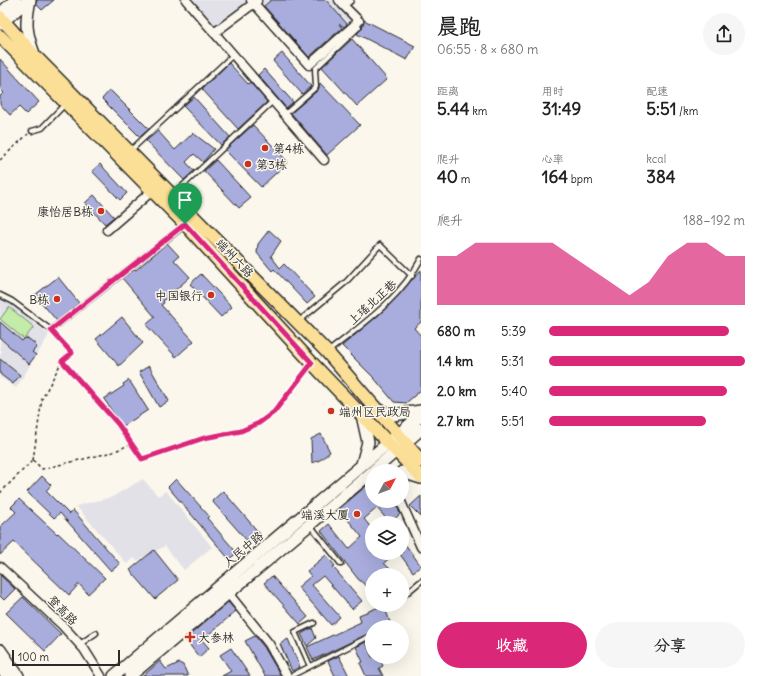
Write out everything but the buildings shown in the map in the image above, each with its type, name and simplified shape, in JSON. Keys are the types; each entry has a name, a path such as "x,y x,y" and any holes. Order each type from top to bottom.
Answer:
{"main road":[{"path":"1,19 15,0"},
{"path":"1,19 29,0"},
{"path":"29,0 26,31 34,55"},
{"name":"端州六路","path":"1,19 34,55 327,352 378,410 397,442"},
{"name":"端州六路","path":"0,36 185,224 312,363 362,414 397,442"},
{"path":"378,410 393,415 420,416"},
{"path":"362,414 368,442 362,464"},
{"path":"397,442 420,416"},
{"path":"397,442 421,429"},
{"path":"397,442 421,461"},
{"path":"397,442 421,477"},
{"name":"人民中路","path":"114,676 362,464 397,442"},
{"name":"人民中路","path":"379,464 397,442"},
{"path":"409,474 421,477"},
{"name":"人民中路","path":"130,676 365,479"},
{"path":"0,650 18,676"},
{"path":"0,667 7,676"}],"street":[{"path":"186,0 324,160"},
{"path":"214,33 254,1 309,65 359,21 344,2"},
{"path":"106,230 152,191"},
{"path":"404,508 421,547"},
{"name":"登高路","path":"0,567 62,625 79,644 101,676"},
{"path":"228,593 269,644 287,676"}],"lane":[{"path":"285,115 316,87 314,69 358,27"},
{"path":"130,151 233,55"},
{"path":"173,195 273,102"},
{"path":"32,131 42,128 66,103"},
{"path":"0,295 12,301 51,330 185,224"},
{"path":"298,322 346,282 380,245 412,276"},
{"name":"上瑶北正巷","path":"327,352 373,316 412,276 421,259"},
{"path":"309,525 341,564"},
{"path":"409,591 421,581"},
{"path":"310,666 296,632 314,623"},
{"path":"79,644 96,633"},
{"path":"291,676 365,638"}],"path":[{"path":"0,160 32,131"},
{"path":"0,493 33,460 42,399 62,361 72,353 51,330"},
{"path":"62,361 118,424 142,459 204,438 241,431 253,426 274,412 312,363"},
{"path":"33,460 42,469 113,452 132,444"}],"shaded area":[{"path":"192,0 335,0 355,23 309,64 260,8 241,7 217,28"},
{"path":"0,298 12,304 49,335 16,388 0,377 0,355 2,351 0,350"},
{"path":"143,479 158,496 166,491 212,547 184,570 165,546 137,561 134,558 127,564 76,506 112,497"}],"green space":[{"path":"9,307 34,327 24,339 0,319"}],"place":[{"name":"第4栋","path":"265,148"},
{"name":"第3栋","path":"248,164"},
{"name":"康怡居B栋","path":"101,211"},
{"name":"中国银行","path":"211,295"},
{"name":"B栋","path":"57,299"},
{"name":"端州区民政局","path":"331,411"},
{"name":"端溪大厦","path":"357,514"},
{"name":"大参林","path":"190,637"}],"route":[{"path":"185,224 312,363 274,412 259,423 241,431 204,438 142,459 118,424 62,361 72,353 51,330 185,224"}]}
